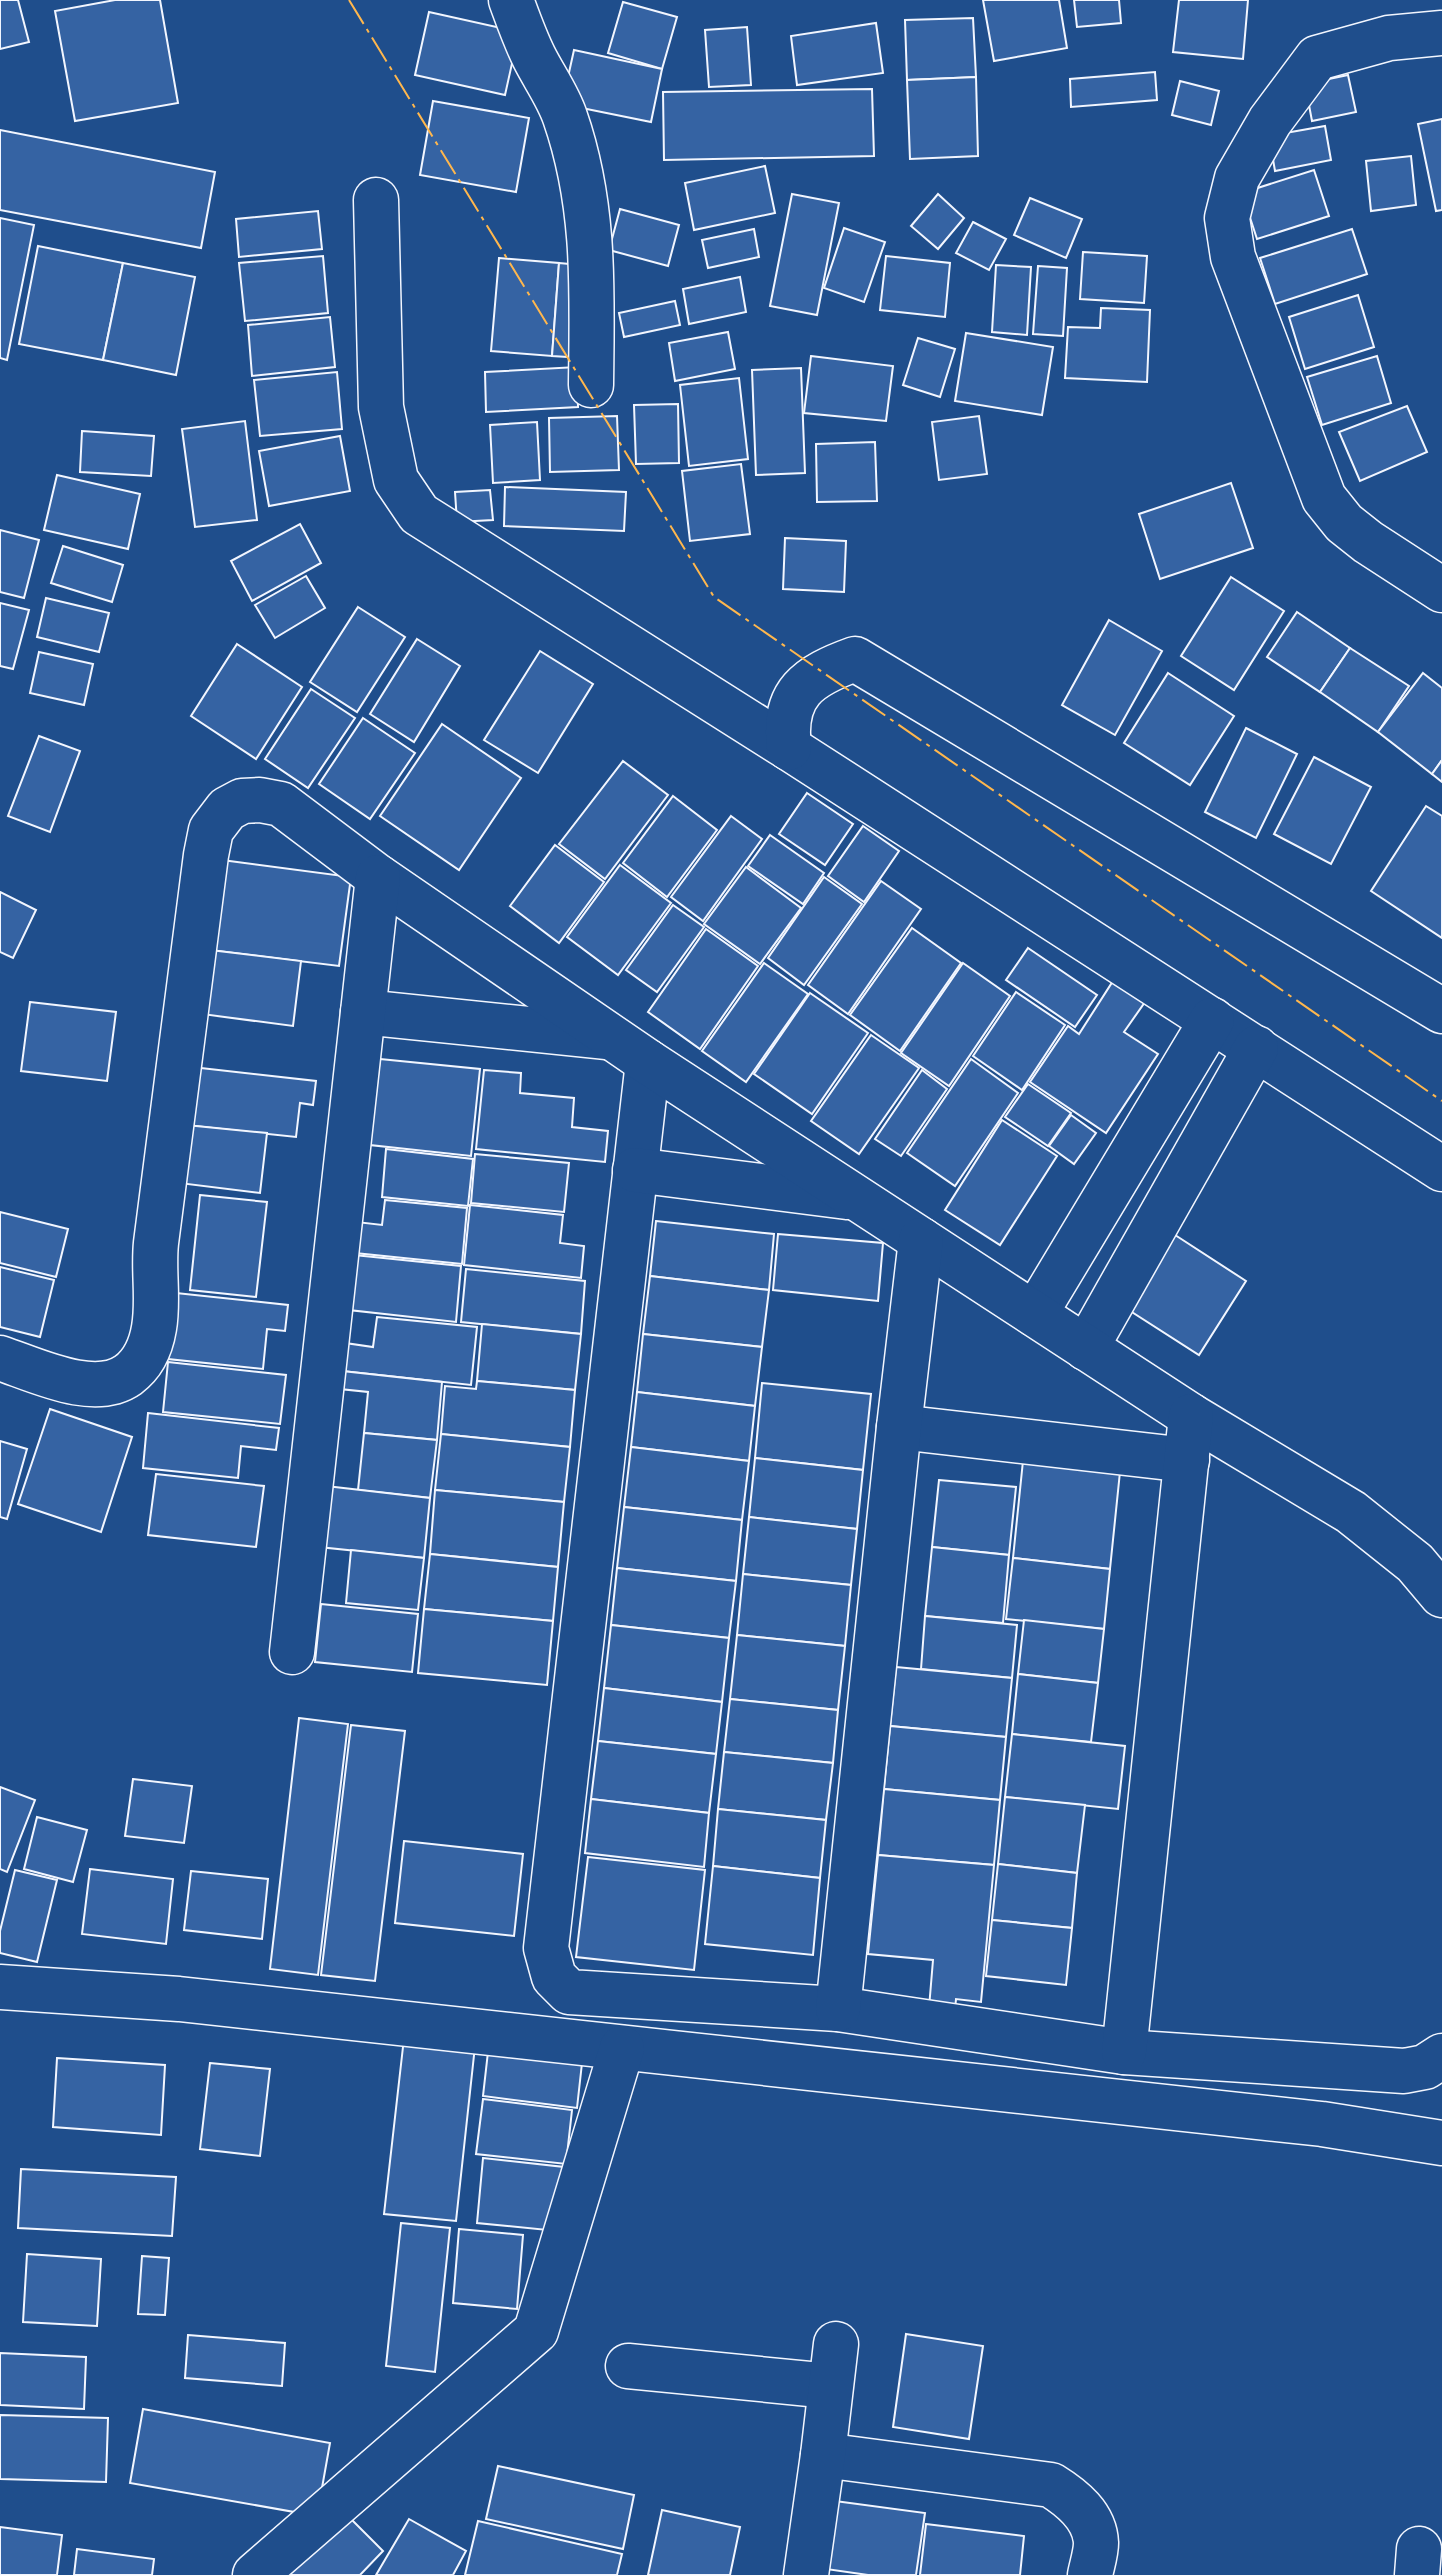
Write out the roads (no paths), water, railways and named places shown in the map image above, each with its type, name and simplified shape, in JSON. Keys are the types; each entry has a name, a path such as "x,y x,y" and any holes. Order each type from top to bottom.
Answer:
{"street":[{"path":"511,0 533,56 565,115 577,159 589,217 593,266 591,385"},
{"path":"1442,33 1389,38 1317,58 1270,121 1237,178 1227,218 1233,257 1324,498 1344,523 1368,542 1442,590"},
{"path":"376,200 381,407 396,480 419,514 789,748 1442,1169"},
{"path":"789,748 786,725 792,705 806,683 825,670 855,659 1442,1011"},
{"path":"0,1358 94,1385 109,1384 128,1375 144,1359 154,1327 155,1248 211,830 227,809 242,801 260,800 281,804 378,877 648,1062 1191,1416 1351,1512 1415,1563 1442,1595"},
{"path":"292,1652 378,877"},
{"path":"363,1012 612,1038"},
{"path":"1035,1314 1212,1020"},
{"path":"1086,1348 1256,1048"},
{"path":"648,1062 546,1948 554,1977 569,1992 838,2009 1124,2052 1404,2071 1425,2067 1442,2056"},
{"path":"1166,1097 1211,1128"},
{"path":"635,1170 858,1199"},
{"path":"838,2009 921,1240"},
{"path":"1124,2052 1191,1416"},
{"path":"899,1427 1187,1460"},
{"path":"0,1987 179,1999 1322,2124 1442,2143"},
{"path":"255,2575 536,2331 622,2048"},
{"path":"628,2366 833,2365 806,2575"},
{"path":"823,2455 1051,2485 1076,2501 1087,2519 1096,2541 1090,2575"}]}
